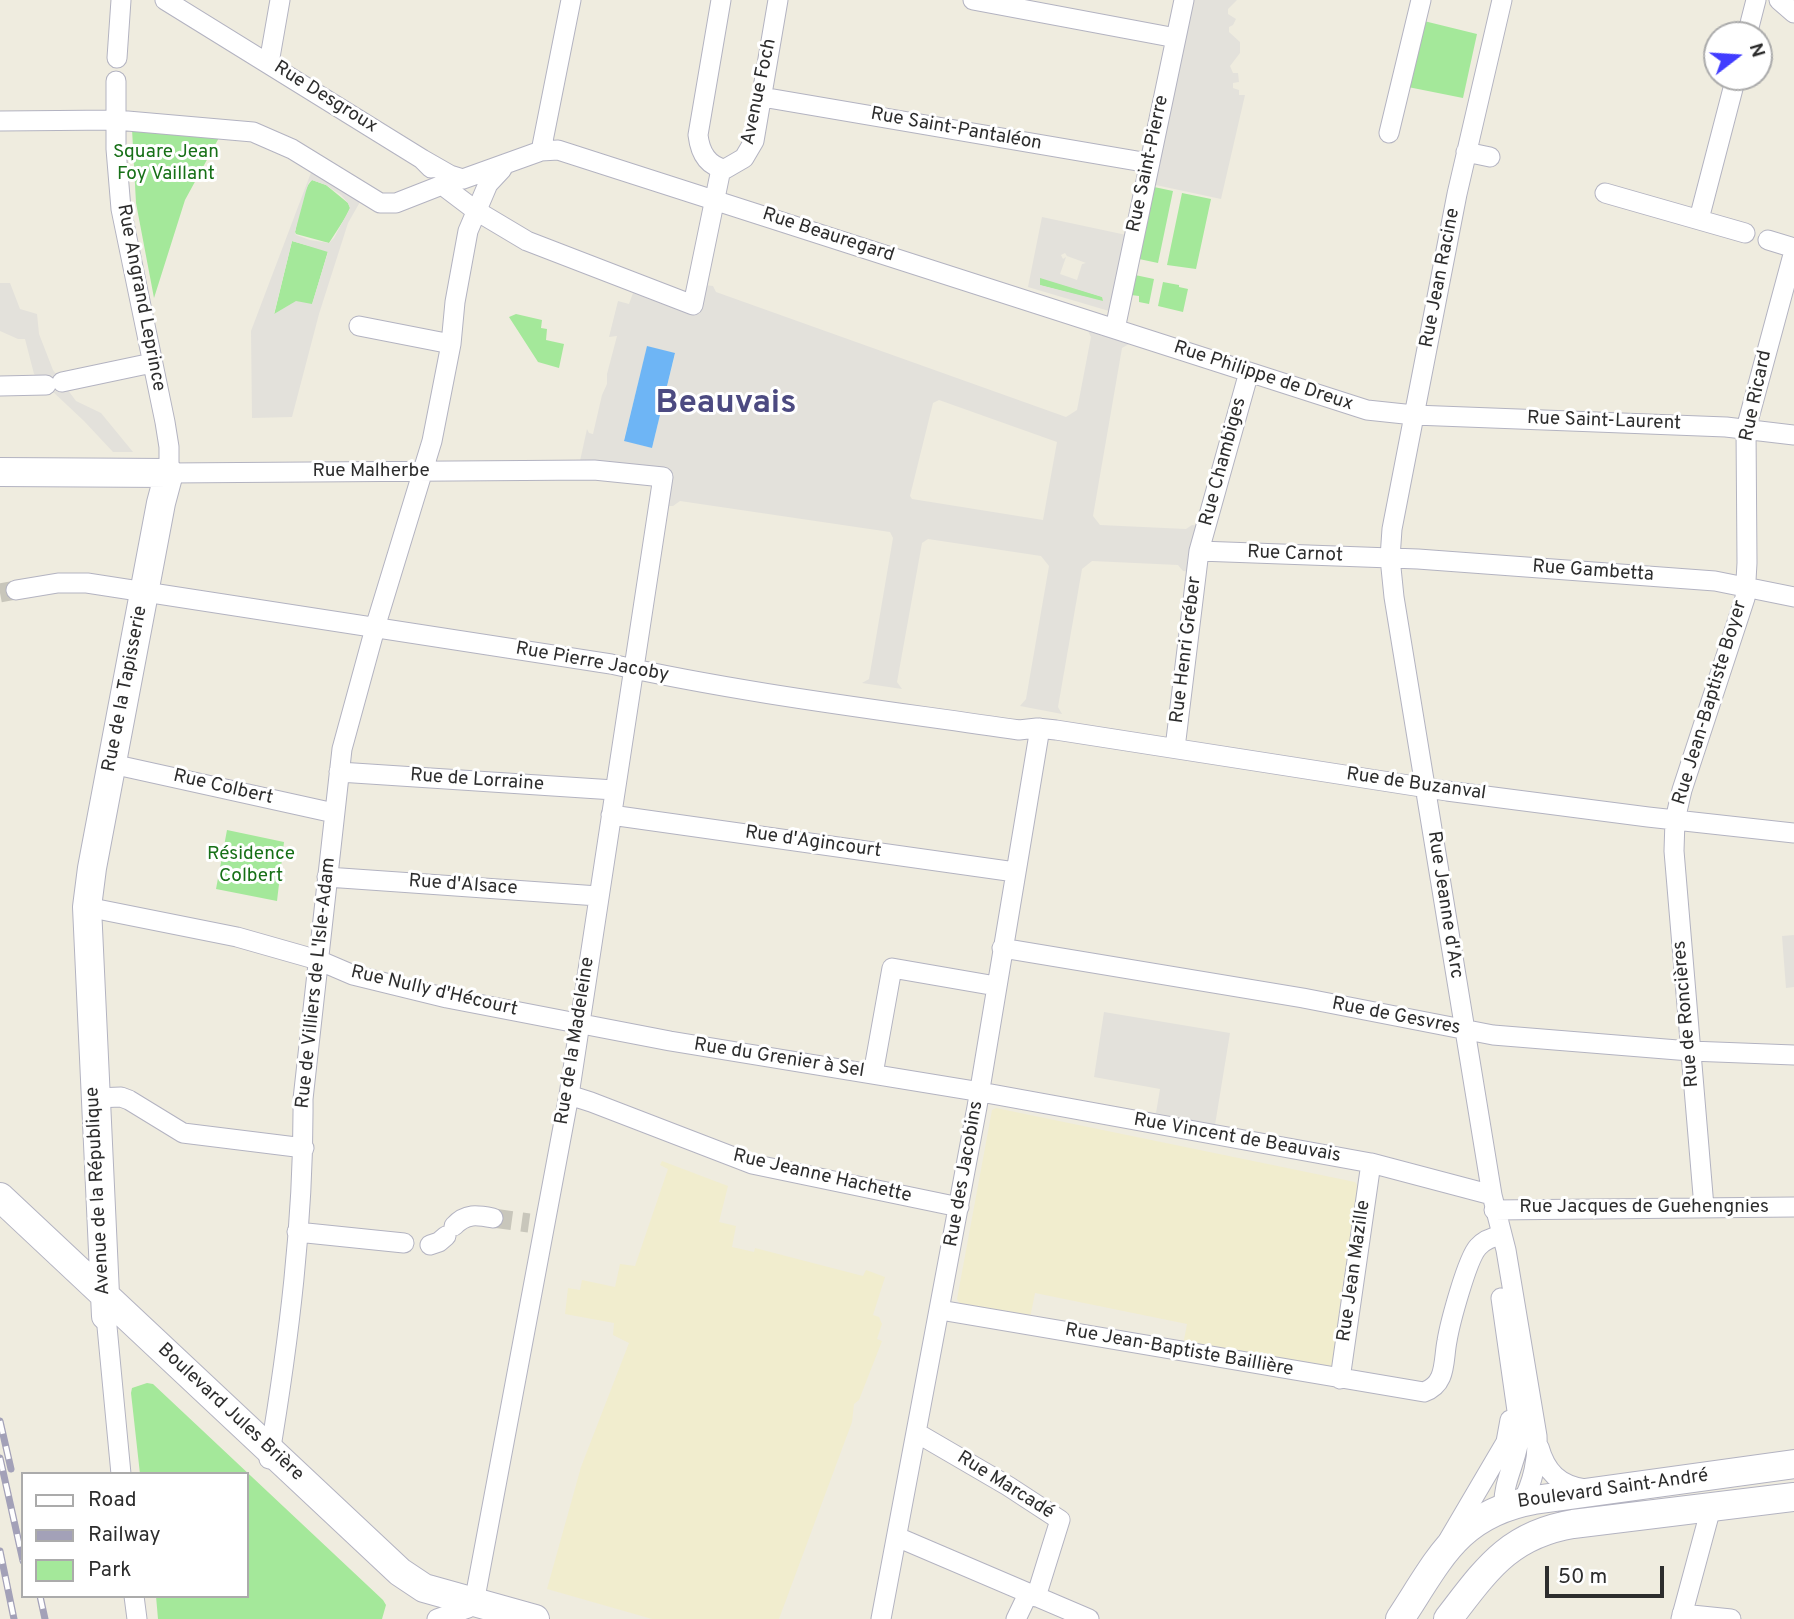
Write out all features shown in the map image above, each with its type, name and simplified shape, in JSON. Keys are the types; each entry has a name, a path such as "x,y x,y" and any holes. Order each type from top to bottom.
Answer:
{"main road":[{"path":"0,472 169,473"},
{"name":"Rue de la Tapisserie","path":"87,907 161,503 169,473"},
{"name":"Avenue de la République","path":"87,907 105,1306"},
{"name":"Boulevard Jules Brière","path":"0,1197 105,1306"},
{"name":"Boulevard Jules Brière","path":"0,1217 105,1306 269,1459 400,1572 452,1610 535,1619"},
{"name":"Boulevard Saint-André","path":"1400,1619 1454,1539 1468,1526 1511,1510 1614,1490 1794,1464"},
{"name":"Boulevard Saint-André","path":"1448,1619 1491,1565 1513,1546 1538,1533 1573,1524 1794,1497"},
{"path":"1441,1619 1511,1510 1522,1530 1538,1533"},
{"path":"1428,1619 1450,1582 1448,1570 1438,1561"}],"street":[{"path":"117,58 121,0"},
{"name":"Rue Desgroux","path":"165,0 422,159 475,210"},
{"path":"269,63 280,0"},
{"path":"422,159 450,175 463,179 541,151 571,0"},
{"path":"715,200 721,169 704,157 698,135 721,0"},
{"name":"Avenue Foch","path":"721,169 730,168 740,162 751,147 778,0"},
{"path":"973,0 1176,38"},
{"name":"Rue Saint-Pierre","path":"1115,328 1184,0"},
{"path":"1389,133 1421,0"},
{"name":"Rue Jean Racine","path":"1391,558 1392,529 1466,152 1502,0"},
{"path":"1751,21 1756,0"},
{"path":"1779,0 1794,13"},
{"name":"Rue Angrand Leprince","path":"116,81 121,209 168,440 169,473"},
{"path":"1699,219 1732,91"},
{"name":"Rue Saint-Pantaléon","path":"762,97 1149,163"},
{"path":"0,121 116,120"},
{"name":"Rue Desgroux","path":"116,120 220,128 258,134 292,149 380,203 396,202 442,185 475,210 527,242 693,305 715,200"},
{"name":"Rue Beauregard","path":"541,151 558,150 1115,328"},
{"path":"1466,152 1490,157"},
{"name":"Rue de Villiers de L'Isle-Adam","path":"269,1459 288,1340 304,1148 303,1099 342,749 375,628 424,472 440,407 463,256 475,210 491,179 512,163"},
{"path":"1605,193 1745,233"},
{"path":"1768,240 1794,249"},
{"name":"Rue Ricard","path":"1746,587 1746,429 1794,249"},
{"path":"359,326 451,344"},
{"name":"Rue Philippe de Dreux","path":"1115,328 1367,410 1414,415"},
{"path":"0,386 54,384 152,363"},
{"name":"Rue Chambiges","path":"1199,551 1249,372"},
{"name":"Rue Saint-Laurent","path":"1414,415 1746,429 1794,435"},
{"name":"Rue Malherbe","path":"169,473 604,470 663,477"},
{"name":"Rue de la Madeleine","path":"452,1610 537,1225 569,1095 663,477"},
{"name":"Rue Carnot","path":"1199,551 1391,558"},
{"name":"Rue Henri Gréber","path":"1175,748 1199,551"},
{"name":"Rue Gambetta","path":"1391,558 1715,581 1794,597"},
{"name":"Rue Jeanne d'Arc","path":"1391,558 1396,610 1493,1203 1537,1436 1537,1458 1529,1488 1511,1510 1504,1493 1520,1432 1497,1265 1499,1236"},
{"name":"Rue Pierre Jacoby","path":"16,590 68,582 375,628 868,708 1019,730 1040,728"},
{"name":"Rue Jean-Baptiste Boyer","path":"1675,820 1682,790 1742,609 1746,587"},
{"name":"Rue de Buzanval","path":"1040,728 1425,788 1794,833"},
{"name":"Rue des Jacobins","path":"881,1619 980,1092 1040,728"},
{"name":"Rue Colbert","path":"112,764 334,813"},
{"name":"Rue de Lorraine","path":"339,772 614,790"},
{"name":"Rue d'Agincourt","path":"611,815 1015,872"},
{"name":"Rue de Roncières","path":"1675,820 1674,851 1704,1207"},
{"name":"Rue d'Alsace","path":"327,877 598,896"},
{"name":"Rue Nully d'Hécourt","path":"87,907 237,937 318,960 353,975 434,995 579,1023"},
{"name":"Rue de Gesvres","path":"1002,948 1303,998 1503,1036 1690,1051 1794,1055"},
{"path":"873,1074 892,968 996,986"},
{"name":"Rue du Grenier à Sel","path":"579,1023 670,1041 980,1092"},
{"name":"Rue Vincent de Beauvais","path":"980,1092 1371,1163 1493,1203"},
{"name":"Rue Jeanne Hachette","path":"569,1095 752,1164 959,1208"},
{"path":"95,1098 121,1097 129,1100 174,1128 193,1135 304,1148"},
{"name":"Rue Jean Mazille","path":"1340,1379 1371,1163"},
{"name":"Rue Jacques de Guehengnies","path":"1493,1203 1794,1207"},
{"path":"443,1236 461,1219 470,1215 493,1218"},
{"path":"297,1233 404,1243"},
{"name":"Rue Jean-Baptiste Baillière","path":"940,1310 1418,1393 1429,1390 1440,1378 1448,1333 1470,1260 1477,1248 1499,1236"},
{"name":"Avenue de la République","path":"105,1306 121,1472"},
{"path":"1438,1561 1508,1434 1508,1353"},
{"name":"Rue Marcadé","path":"916,1433 1008,1486 1060,1520 1032,1595 1016,1619"},
{"path":"1537,1436 1545,1464 1560,1481 1580,1488 1614,1490"},
{"path":"1711,1508 1681,1617 1731,1619"},
{"path":"897,1537 1089,1619"},
{"path":"134,1598 136,1619"}],"shaded area":[{"path":"1189,0 1237,0 1228,9 1228,14 1236,19 1229,27 1229,32 1240,42 1240,53 1230,66 1233,73 1238,73 1239,82 1233,83 1233,88 1239,90 1239,95 1245,95 1221,199 1151,184"},
{"path":"312,170 364,195 348,223 319,314 292,417 252,418 251,331","holes":["312,180 341,195 350,208 329,243 310,240 296,235 295,232 306,191","292,241 328,252 312,304 296,301 274,314"]},
{"path":"1042,217 1131,236 1113,308 1109,311 1028,287","holes":["1065,253 1086,263 1082,264 1077,280 1060,274 1066,257 1063,259 1061,255","1040,278 1102,297 1103,301 1040,285"]},
{"path":"0,283 10,283 20,309 37,314 39,334 53,370 76,401 101,413 133,452 113,452 34,374 25,339 18,339 0,331"},
{"path":"704,285 713,286 716,292 1066,417 1077,410 1091,337 1088,331 1129,344 1122,348 1093,516 1100,525 1186,529 1192,525 1201,526 1192,572 1183,571 1178,565 1092,561 1082,569 1058,707 1062,714 1020,706 1026,699 1049,566 1041,556 928,539 922,543 897,682 902,689 862,683 869,679 893,538 890,532 680,501 673,506 666,506 670,478 580,461 587,429 593,434 607,384 617,336 609,337 618,301 629,304 633,293 693,315","holes":["647,347 675,354 652,448 624,440","939,400 1057,442 1043,520 912,499 910,496 933,403"]},
{"path":"1794,935 1794,987 1786,988 1782,936"},
{"path":"1104,1012 1230,1033 1215,1125 1156,1113 1160,1089 1094,1077"},
{"path":"996,1108 1355,1182 1358,1186 1336,1365 1329,1371 1183,1345 1187,1324 1035,1293 1030,1318 962,1307 957,1299 992,1110"},
{"path":"662,1161 728,1186 719,1222 736,1226 732,1247 754,1252 755,1248 863,1276 866,1270 885,1277 873,1315 879,1317 882,1324 877,1339 882,1341 859,1400 854,1404 852,1422 779,1619 652,1619 547,1589 581,1467 629,1343 613,1335 614,1323 565,1314 568,1288 580,1290 582,1280 615,1287 620,1264 635,1266 668,1169 660,1165"}],"green space":[{"path":"1424,21 1477,34 1463,98 1408,87"},
{"name":"Square Jean Foy Vaillant","path":"132,129 221,134 185,200 154,298 136,203"},
{"path":"312,180 326,185 348,203 350,208 329,243 295,232 303,197"},
{"path":"1154,187 1173,191 1158,263 1139,259"},
{"path":"1182,193 1211,199 1196,269 1167,265"},
{"path":"292,241 328,251 312,305 274,315"},
{"path":"1081,270 1105,279 1102,290 1078,282"},
{"path":"1135,275 1154,279 1149,304 1139,302 1139,296 1131,295"},
{"path":"1040,277 1103,297 1104,302 1039,285"},
{"path":"1163,282 1188,289 1183,312 1158,306"},
{"path":"516,314 542,320 541,328 547,329 546,340 564,344 559,368 538,362 509,317"},
{"name":"Résidence Colbert","path":"227,830 284,842 277,901 216,889"},
{"path":"147,1383 153,1384 247,1472 140,1472 132,1388"},
{"path":"248,1473 386,1605 382,1619 158,1619 156,1598 248,1598"}],"water":[{"path":"647,346 675,353 652,448 624,441"}],"tunnel":[{"path":"0,593 16,590"},
{"path":"493,1218 529,1223"}],"railway":[{"path":"0,1421 11,1469"},
{"path":"0,1458 21,1552"},
{"path":"0,1551 14,1619"},
{"path":"40,1598 45,1619"}],"district":[{"name":"Beauvais","path":"726,405"}]}
